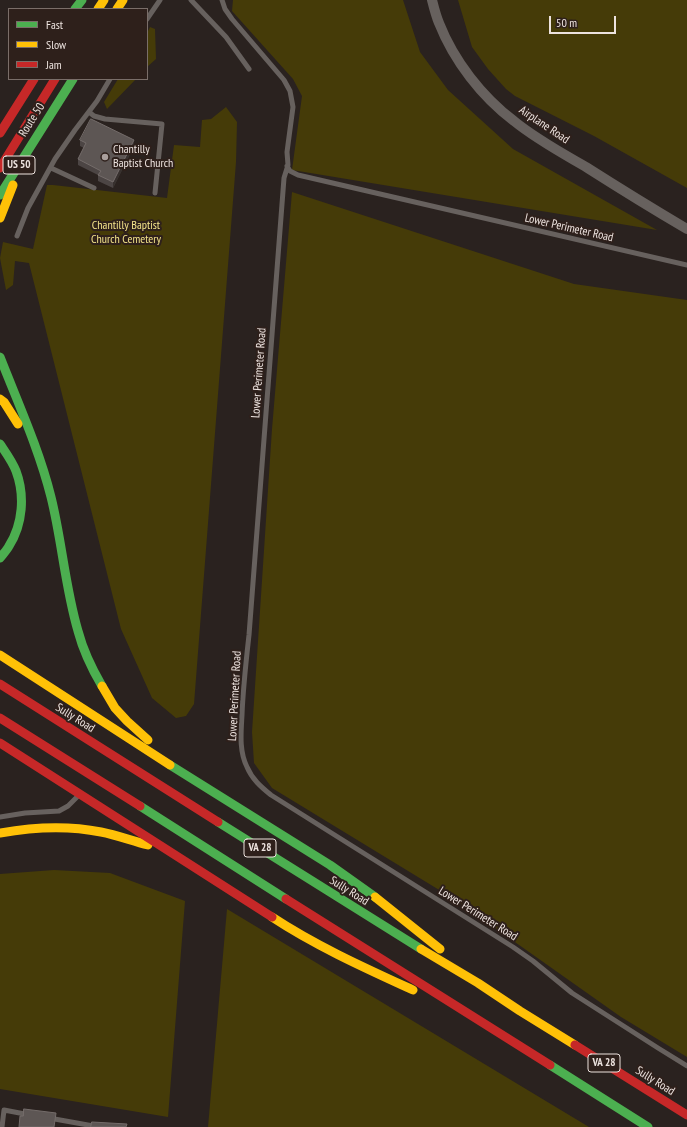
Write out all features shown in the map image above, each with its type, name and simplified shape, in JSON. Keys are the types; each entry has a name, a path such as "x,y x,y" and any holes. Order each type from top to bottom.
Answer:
{"highway":[{"path":"8,103 24,80"},
{"name":"Route 50","path":"0,133 33,80"},
{"path":"0,168 54,80"},
{"name":"Route 50","path":"0,195 71,80"},
{"path":"0,218 37,135"},
{"path":"0,357 30,430 43,467 51,496 73,613 81,640 94,672 116,709 186,775"},
{"path":"0,399 4,402 21,428 43,467"},
{"path":"0,444 12,460 16,470 22,500 20,521 17,532 12,542 0,558"},
{"path":"0,655 186,775 330,865 372,894 520,1011"},
{"name":"Sully Road","path":"0,684 399,936 478,983 520,1011 687,1115"},
{"name":"VA 28","path":"0,718 648,1127"},
{"path":"0,743 286,927 364,968 486,1025"},
{"path":"0,833 31,829 83,829 101,832 167,850"}],"street":[{"name":"Airplane Road","path":"432,0 439,23 457,58 473,80 503,112 553,147 687,229"}],"lane":[{"path":"148,18 160,0"},
{"path":"191,0 226,37 249,69"},
{"name":"Lower Perimeter Road","path":"222,0 225,9 232,19 284,80 290,91 293,107 287,152 287,167 290,171 298,175 687,265"},
{"path":"17,236 28,208 51,168 70,137 89,112 109,80"},
{"path":"89,112 94,116 106,119 162,124 155,193"},
{"name":"Lower Perimeter Road","path":"288,165 284,178 243,701 241,742 246,766 254,779 271,795 513,947 533,961 572,993 687,1066"},
{"path":"51,168 94,188"},
{"path":"0,817 25,813 59,811 68,806 79,794"},
{"path":"2,1127 2,1110 34,1115"},
{"path":"41,1117 75,1125 100,1127"}],"green space":[{"path":"233,0 403,0 420,52 448,90 513,149 657,230 292,170 302,96 293,79 232,11"},
{"path":"458,0 687,0 687,188 594,136 515,96 506,89 488,69 472,47"},
{"path":"150,27 155,29 156,59 148,66 148,31"},
{"path":"117,80 135,80 107,109 104,102"},
{"name":"Chantilly Baptist Church Cemetery","path":"226,107 237,122 236,162 194,704 186,716 176,718 152,698 121,629 29,263 15,261 13,285 6,290 0,258 3,242 33,249 47,185 167,198 174,145 200,147 202,120 211,119"},
{"path":"292,192 574,284 687,300 687,1057 621,1017 454,899 272,788 254,763 252,732 272,429"},
{"path":"54,870 110,873 185,901 168,1117 0,1089 0,874"},
{"path":"227,909 589,1127 208,1127"}],"building":[{"name":"Chantilly Baptist Church","path":"91,119 134,140 113,182 98,175 101,171 78,159 86,143 80,140"},
{"path":"24,1109 56,1113 54,1127 19,1127 20,1116 23,1116"},
{"path":"92,1122 127,1124 126,1127 91,1127"}],"traffic: fast":[{"path":"76,8 82,0"},
{"path":"0,195 72,80"},
{"path":"0,357 28,426 46,479 55,514 70,598 78,631 88,659 102,686"},
{"path":"0,444 11,460 16,471 21,490 20,519 14,537 0,558"},
{"path":"170,765 330,865 375,897"},
{"path":"140,806 286,899"},
{"path":"218,822 421,949"},
{"path":"550,1065 648,1127"}],"traffic: slow":[{"path":"99,8 104,0"},
{"path":"118,8 123,0"},
{"path":"0,218 13,185"},
{"path":"0,399 4,402 18,424"},
{"path":"0,655 170,765"},
{"path":"102,686 115,708 148,740"},
{"path":"0,833 37,828 76,828 107,833 148,845"},
{"path":"375,897 440,949"},
{"path":"272,917 323,947 413,990"},
{"path":"421,949 478,983 575,1045"}],"traffic: jam":[{"path":"0,133 33,80"},
{"path":"0,168 54,80"},
{"path":"0,684 218,822"},
{"path":"0,718 140,806"},
{"path":"0,743 272,917"},
{"path":"286,899 550,1065"},
{"path":"575,1045 687,1115"}],"place":[{"name":"Chantilly Baptist Church","path":"105,157"}]}
